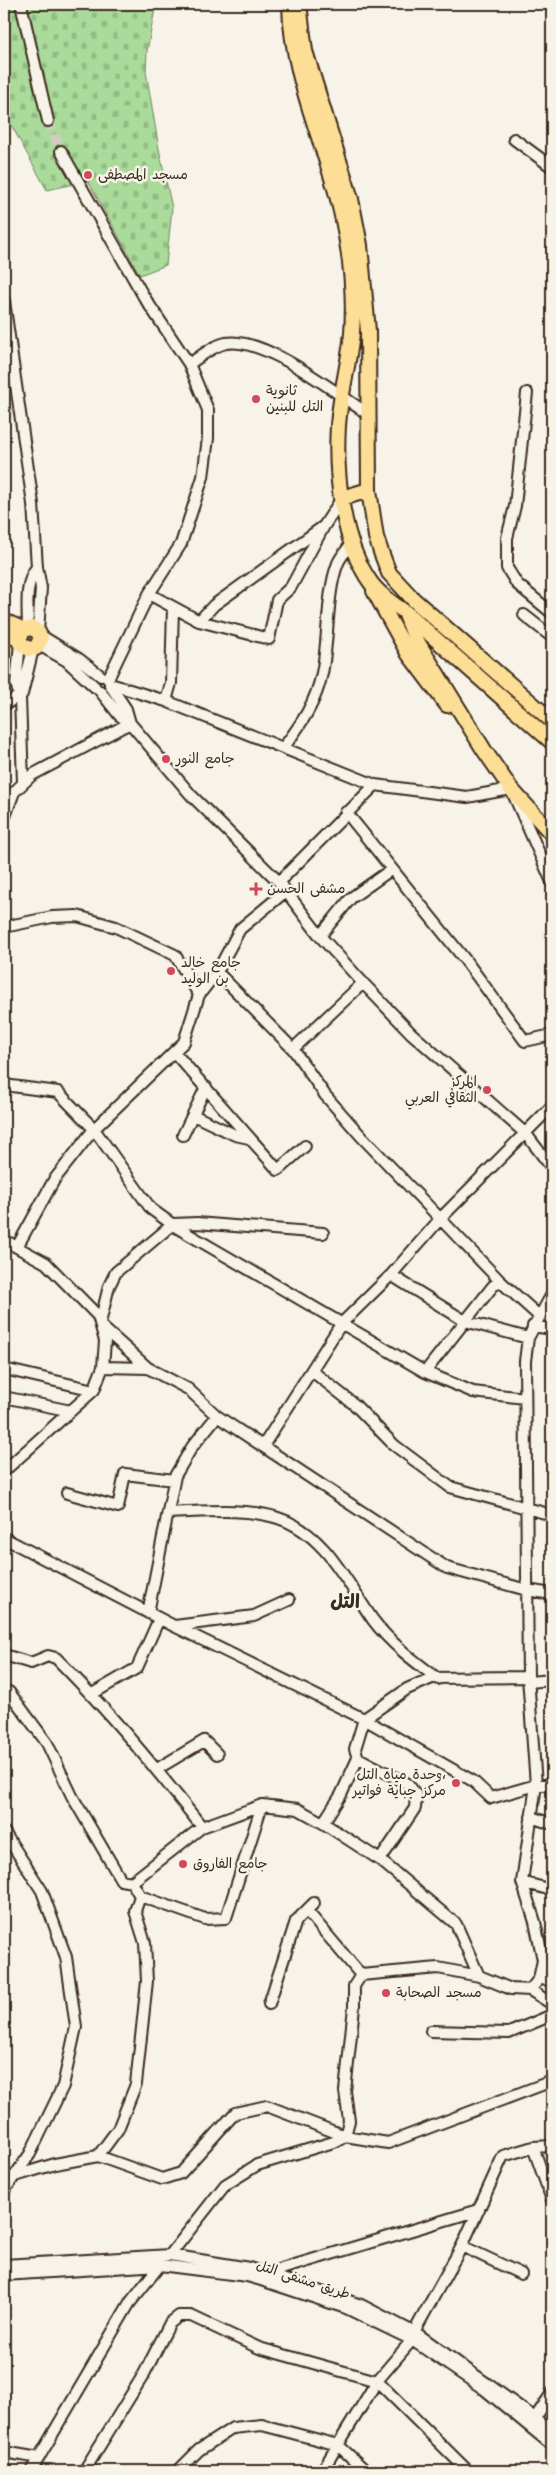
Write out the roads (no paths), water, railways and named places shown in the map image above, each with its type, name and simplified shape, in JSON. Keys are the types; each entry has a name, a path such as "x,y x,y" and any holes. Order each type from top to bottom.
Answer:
{"main road":[{"path":"290,4 298,65 340,200 348,245 352,330 338,424 337,461 342,498 352,544 408,653 484,750"},
{"path":"299,4 305,51 351,199 360,245 368,331 369,490 376,537 389,573 420,645 484,750 511,789 552,834"},
{"path":"342,498 369,490"},
{"path":"389,573 440,625 552,721"},
{"path":"371,583 387,600 405,612 552,742"},
{"path":"4,621 30,638"},
{"path":"4,633 30,638"}],"street":[{"path":"21,4 48,121"},
{"path":"514,139 552,167"},
{"path":"61,151 144,297 189,364 208,410 208,438 203,477 181,544 149,594 107,681"},
{"path":"4,301 33,504 36,567 41,588 30,638 16,683 20,698 23,782"},
{"path":"189,364 221,345 247,344 274,354 368,414"},
{"path":"527,393 515,506 507,538 507,568 517,584 552,613"},
{"path":"149,594 199,621 269,639 277,600 291,587 324,526 342,498"},
{"path":"199,621 214,605 324,526"},
{"path":"284,747 307,715 315,698 322,672 330,601 338,562 352,544"},
{"path":"166,702 171,683 173,607"},
{"path":"524,615 552,637"},
{"path":"30,638 80,658 107,681 126,709 130,723"},
{"path":"30,638 67,661 97,689 122,718 130,723 192,795 279,882 320,936 363,983 411,1033 526,1134 552,1168"},
{"path":"97,689 95,681 107,681 284,747 308,759 376,785 467,797 511,789 552,882"},
{"path":"4,705 20,698"},
{"path":"4,819 7,802 23,782 43,768 130,723"},
{"path":"279,882 346,812 376,785"},
{"path":"346,812 466,962 525,1041 552,1035"},
{"path":"320,936 351,898 392,869"},
{"path":"17,1247 54,1180 94,1129 184,1042 200,995 217,972 240,929 286,891"},
{"path":"4,927 52,917 77,916 116,927 175,955 200,995"},
{"path":"217,972 293,1049 343,1116 500,1281 539,1316"},
{"path":"293,1049 363,983"},
{"path":"174,1052 206,1086 278,1170 305,1146"},
{"path":"4,1085 58,1092 94,1129 151,1209 173,1224 425,1372 473,1392 525,1398"},
{"path":"183,1135 206,1086"},
{"path":"263,1446 341,1324 391,1275 441,1218 552,1106"},
{"path":"193,1115 235,1135 249,1138"},
{"path":"100,1325 109,1286 116,1272 173,1224 324,1233"},
{"path":"4,1240 46,1263 98,1316 105,1340 103,1367 94,1390 4,1472"},
{"path":"391,1275 465,1321 528,1338"},
{"path":"425,1372 493,1286 500,1281"},
{"path":"530,1990 539,1979 544,1960 535,1922 522,1882 536,1785 529,1680 525,1361 528,1338 552,1294"},
{"path":"100,1325 148,1368 188,1389 217,1416 447,1568 527,1590 552,1594"},
{"path":"533,1326 552,1329"},
{"path":"103,1367 148,1368"},
{"path":"4,1369 94,1390"},
{"path":"312,1371 355,1405 394,1445 450,1487 552,1515"},
{"path":"4,1398 71,1411"},
{"path":"148,1613 174,1480 192,1447 217,1416"},
{"path":"67,1493 118,1507 125,1474 174,1480"},
{"path":"168,1513 229,1511 278,1518 308,1533 343,1573 374,1620 402,1652 438,1678"},
{"path":"4,1538 159,1619 364,1719 472,1781 491,1798 536,1785 552,1785"},
{"path":"174,1626 254,1616 289,1600"},
{"path":"92,1694 137,1668 159,1619"},
{"path":"4,1655 31,1664 48,1656 56,1658 92,1694 156,1769 202,1827"},
{"path":"380,1860 415,1808 416,1795 408,1784 358,1758 354,1749 364,1719 407,1689 432,1678 552,1680"},
{"path":"9,1692 47,1743 72,1796 122,1880 132,1882 140,1896 206,1919 226,1918 262,1806"},
{"path":"156,1769 204,1741 217,1754"},
{"path":"323,1823 341,1795 358,1758"},
{"path":"132,1882 202,1827 262,1806 298,1809 380,1860 456,1924 479,1976"},
{"path":"531,1817 552,1824"},
{"path":"4,1832 42,1891 66,1957 76,2027 63,2086 30,2154 4,2191"},
{"path":"522,1882 552,1890"},
{"path":"98,2156 118,2130 136,2084 147,1981 145,1943 135,1911 140,1896"},
{"path":"269,2004 296,1921 314,1903"},
{"path":"307,1911 361,1975"},
{"path":"361,1975 438,1968 479,1976 511,1989 530,1990 552,2004"},
{"path":"170,2254 225,2185 257,2165 338,2142 345,2136 349,2121 345,2091 354,2007 354,1986 361,1975"},
{"path":"539,1979 552,1980"},
{"path":"431,2031 509,2033 552,2015"},
{"path":"15,2176 55,2164 98,2156 162,2179 181,2173 235,2113 267,2106 345,2136 388,2143 552,2081"},
{"path":"322,2471 377,2381 413,2336 462,2246 503,2156 533,2147 552,2146"},
{"path":"533,2147 552,2200"},
{"path":"268,2273 479,2210"},
{"path":"462,2246 520,2274"},
{"name":"طريق مشفى التل","path":"4,2264 170,2254 268,2273 361,2305 413,2336 535,2418 552,2432"},
{"path":"31,2471 129,2304 160,2265"},
{"name":"طريق مشفى التل","path":"4,2275 160,2265 246,2276 346,2308 413,2336 484,2389 552,2445"},
{"path":"84,2471 144,2374 170,2323 179,2316 191,2316 259,2348 377,2381 468,2471"},
{"path":"535,2418 552,2393"},
{"path":"178,2471 199,2450 233,2428 262,2426 338,2445 366,2471"},
{"path":"4,2452 39,2458"}],"tunnel":[{"path":"48,121 61,151"}],"place":[{"name":"مسجد المصطفى","path":"88,175"},
{"name":"ثانوية التل للبنين","path":"256,399"},
{"name":"جامع النور","path":"166,759"},
{"name":"مشفى الحسن","path":"256,889"},
{"name":"جامع خالد بن الوليد","path":"171,971"},
{"name":"المركز الثقافي العربي","path":"487,1090"},
{"name":"وحدة مياه التل، مركز جباية فواتير","path":"456,1783"},
{"name":"جامع الفاروق","path":"183,1864"},
{"name":"مسجد الصحابة","path":"386,1993"}],"district":[{"name":"التل","path":"345,1602"}]}
